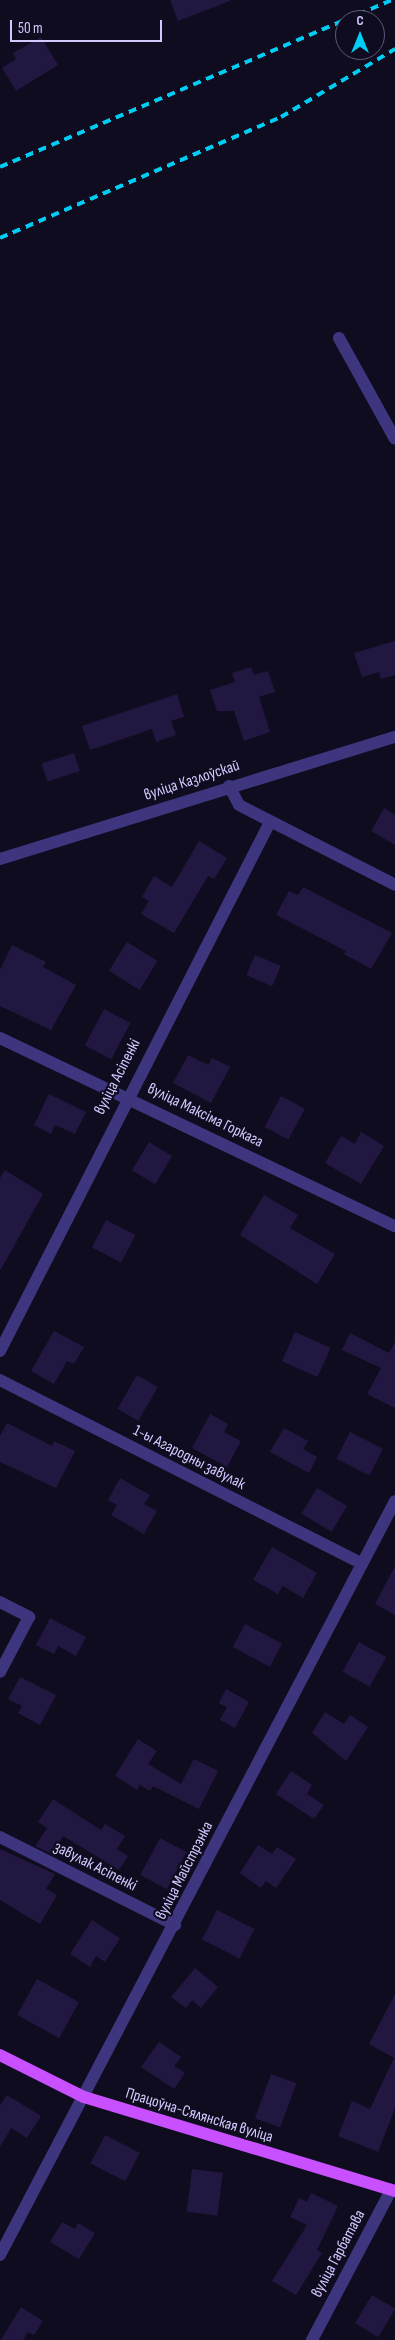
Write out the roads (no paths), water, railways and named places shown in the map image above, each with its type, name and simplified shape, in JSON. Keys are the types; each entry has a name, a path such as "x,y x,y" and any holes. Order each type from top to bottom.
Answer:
{"main road":[{"name":"Працоўна-Сялянская вуліца","path":"0,2055 84,2097 394,2188"}],"street":[{"path":"339,338 395,439"},
{"name":"вуліца Казлоўскай","path":"0,859 229,786 395,737"},
{"path":"229,786 239,805 395,885"},
{"name":"вуліца Асіпенкі","path":"0,1351 127,1096 270,822"},
{"name":"вуліца Максіма Горкага","path":"0,1038 127,1096 395,1226"},
{"name":"1-ы Агародны завулак","path":"0,1380 362,1564"},
{"name":"вуліца Майстрэнка","path":"0,2254 175,1925 395,1500"},
{"path":"0,1602 29,1617 0,1672"},
{"name":"завулак Асіпенкі","path":"0,1837 175,1925"},
{"name":"вуліца Гарбатава","path":"312,2340 394,2188"}],"railway":[{"path":"368,10 392,0"},
{"path":"0,167 335,24"},
{"path":"0,238 281,117 395,49"}]}
